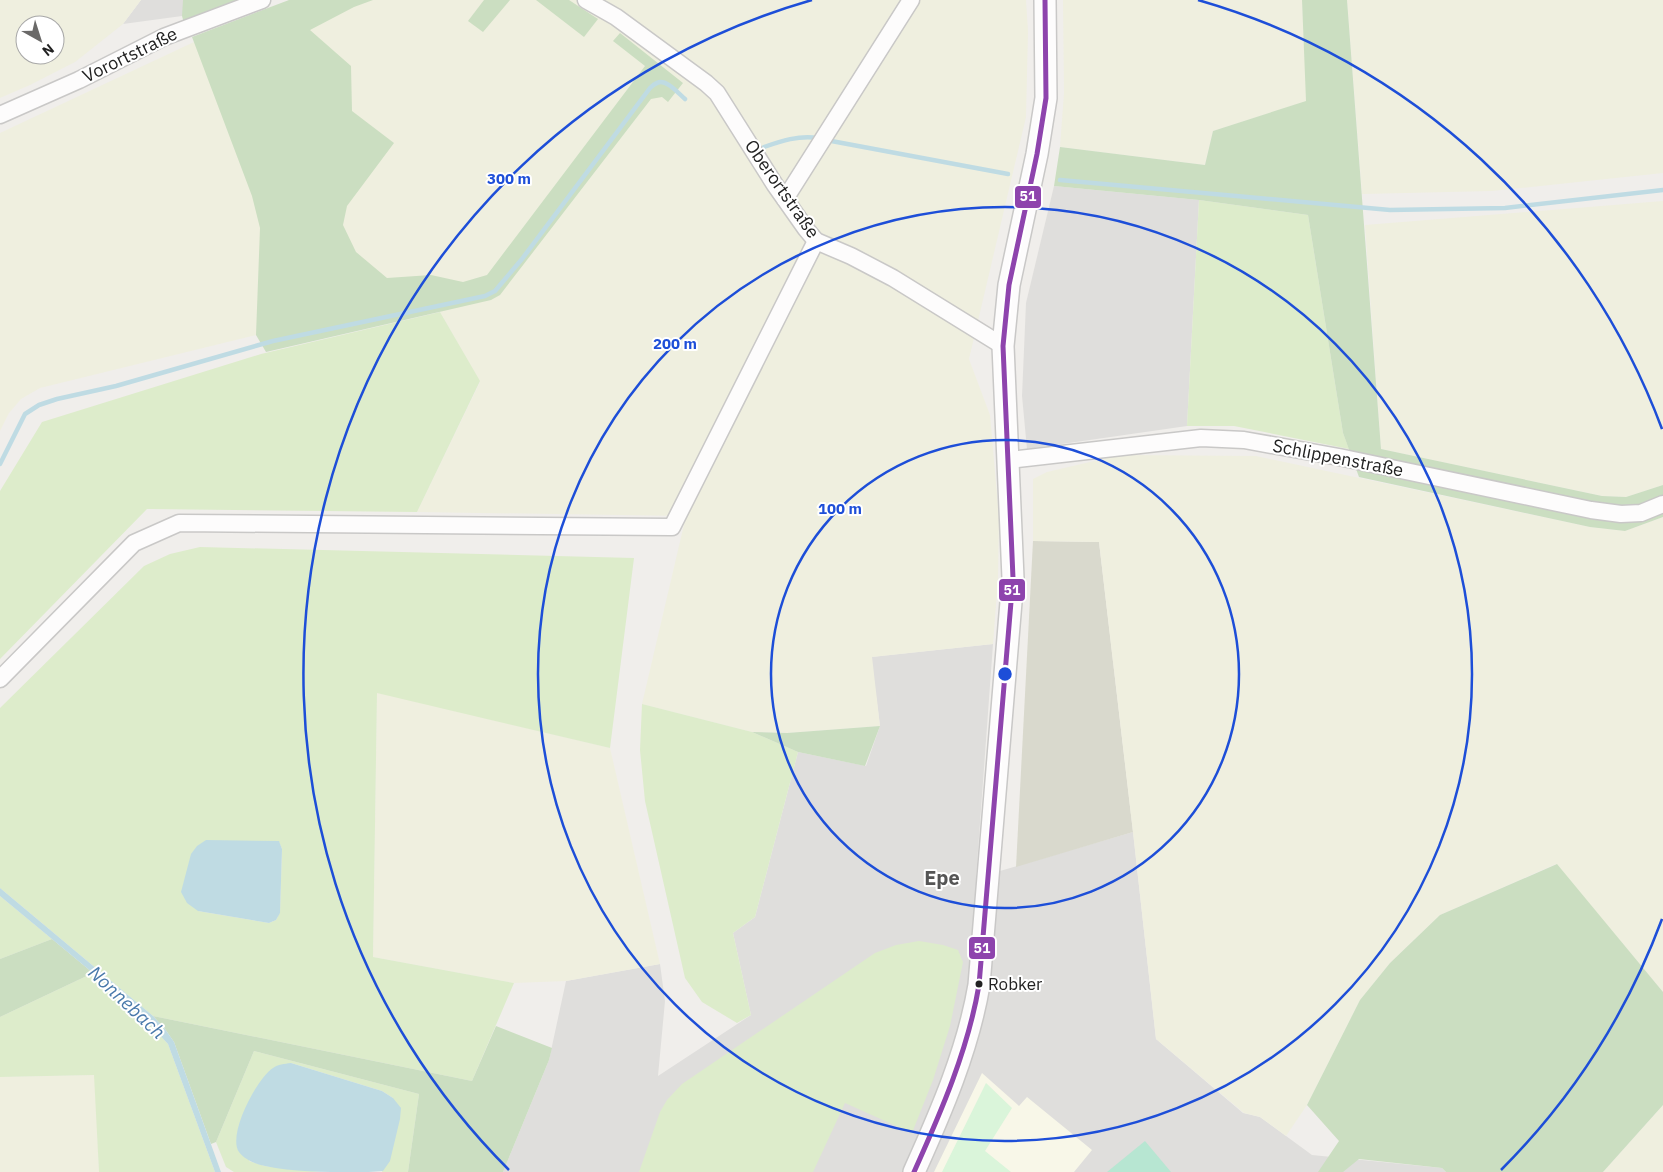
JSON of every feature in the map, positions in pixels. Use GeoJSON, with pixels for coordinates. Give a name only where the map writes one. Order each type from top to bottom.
{"type":"FeatureCollection","features":[{"type":"Feature","properties":{"kind":"street","name":"Vorortstraße"},"geometry":{"type":"LineString","coordinates":[[0,114],[79,80],[164,37],[262,0]]}},
{"type":"Feature","properties":{"kind":"street","name":"Oberortstraße"},"geometry":{"type":"LineString","coordinates":[[586,0],[616,17],[717,92],[785,199],[816,241],[894,278],[1002,346]]}},
{"type":"Feature","properties":{"kind":"street"},"geometry":{"type":"LineString","coordinates":[[785,199],[911,0]]}},
{"type":"Feature","properties":{"kind":"street"},"geometry":{"type":"LineString","coordinates":[[914,1172],[962,1054],[974,1015],[978,985],[1013,578],[1009,460],[1002,346],[1009,285],[1037,154],[1046,98],[1045,0]]}},
{"type":"Feature","properties":{"kind":"street"},"geometry":{"type":"LineString","coordinates":[[0,679],[134,543],[179,523],[672,527],[816,241]]}},
{"type":"Feature","properties":{"kind":"street","name":"Schlippenstraße"},"geometry":{"type":"LineString","coordinates":[[1009,460],[1201,438],[1244,440],[1339,457],[1591,510],[1621,514],[1641,512],[1663,504]]}},
{"type":"Feature","properties":{"kind":"shaded area"},"geometry":{"type":"Polygon","coordinates":[[[141,0],[224,0],[182,16],[123,24],[141,0]]]}},
{"type":"Feature","properties":{"kind":"shaded area"},"geometry":{"type":"Polygon","coordinates":[[[1054,186],[1199,200],[1187,426],[1027,449],[1022,396],[1026,303],[1054,186]]]}},
{"type":"Feature","properties":{"kind":"shaded area"},"geometry":{"type":"Polygon","coordinates":[[[1033,541],[1099,542],[1133,832],[1016,867],[1033,541]]]}},
{"type":"Feature","properties":{"kind":"shaded area"},"geometry":{"type":"Polygon","coordinates":[[[993,644],[976,878],[1133,832],[1156,1039],[1243,1113],[1260,1117],[1312,1155],[1442,1168],[1446,1172],[503,1172],[549,1060],[566,981],[660,964],[665,1001],[658,1076],[751,1015],[733,933],[755,917],[798,752],[866,766],[880,726],[871,657],[993,644]]]}},
{"type":"Feature","properties":{"kind":"shaded area"},"geometry":{"type":"Polygon","coordinates":[[[982,1073],[1019,1106],[1027,1097],[1092,1150],[1074,1172],[934,1172],[982,1073]]]}},
{"type":"Feature","properties":{"kind":"green space"},"geometry":{"type":"Polygon","coordinates":[[[0,0],[141,0],[123,24],[75,62],[0,98],[0,0]]]}},
{"type":"Feature","properties":{"kind":"green space"},"geometry":{"type":"Polygon","coordinates":[[[183,0],[242,0],[184,23],[182,16],[183,0]]]}},
{"type":"Feature","properties":{"kind":"green space"},"geometry":{"type":"Polygon","coordinates":[[[289,0],[373,0],[354,7],[310,30],[351,66],[352,111],[394,143],[347,206],[343,225],[356,252],[387,278],[431,275],[463,282],[487,275],[645,66],[613,41],[620,33],[683,83],[668,102],[662,97],[651,99],[500,295],[491,300],[266,352],[256,335],[260,228],[252,196],[192,37],[289,0]]]}},
{"type":"Feature","properties":{"kind":"green space"},"geometry":{"type":"Polygon","coordinates":[[[310,0],[1026,0],[1028,31],[1026,117],[969,359],[990,415],[999,517],[998,578],[993,644],[872,657],[880,726],[787,733],[752,732],[642,704],[686,516],[417,512],[480,382],[431,296],[256,335],[40,388],[21,399],[9,413],[0,431],[0,133],[194,42],[310,0]]]}},
{"type":"Feature","properties":{"kind":"green space"},"geometry":{"type":"Polygon","coordinates":[[[484,0],[510,0],[483,32],[468,21],[484,0]]]}},
{"type":"Feature","properties":{"kind":"green space"},"geometry":{"type":"Polygon","coordinates":[[[536,0],[569,0],[598,19],[584,37],[536,0]]]}},
{"type":"Feature","properties":{"kind":"green space"},"geometry":{"type":"Polygon","coordinates":[[[1063,0],[1302,0],[1307,101],[1213,131],[1205,165],[1060,147],[1064,93],[1063,0]]]}},
{"type":"Feature","properties":{"kind":"green space"},"geometry":{"type":"Polygon","coordinates":[[[1302,0],[1347,0],[1381,449],[1602,496],[1626,497],[1663,485],[1663,517],[1625,531],[1590,527],[1359,477],[1343,433],[1308,215],[1199,200],[1054,186],[1060,147],[1205,165],[1213,131],[1306,101],[1302,0]]]}},
{"type":"Feature","properties":{"kind":"green space"},"geometry":{"type":"Polygon","coordinates":[[[1347,0],[1663,0],[1663,173],[1492,191],[1362,194],[1347,0]]]}},
{"type":"Feature","properties":{"kind":"green space"},"geometry":{"type":"Polygon","coordinates":[[[1199,200],[1308,215],[1343,433],[1349,449],[1234,426],[1187,426],[1199,200]]]}},
{"type":"Feature","properties":{"kind":"green space"},"geometry":{"type":"Polygon","coordinates":[[[1663,201],[1663,485],[1626,497],[1602,496],[1381,449],[1365,225],[1663,201]]]}},
{"type":"Feature","properties":{"kind":"green space"},"geometry":{"type":"Polygon","coordinates":[[[440,312],[480,381],[417,512],[147,509],[0,659],[0,491],[42,422],[261,354],[440,312]]]}},
{"type":"Feature","properties":{"kind":"green space"},"geometry":{"type":"Polygon","coordinates":[[[1120,455],[1256,456],[1590,527],[1625,531],[1663,517],[1663,992],[1556,864],[1440,915],[1390,963],[1360,1000],[1307,1105],[1286,1136],[1260,1117],[1244,1113],[1156,1039],[1099,542],[1033,541],[1033,479],[1047,472],[1120,455]]]}},
{"type":"Feature","properties":{"kind":"green space"},"geometry":{"type":"Polygon","coordinates":[[[200,547],[634,558],[610,748],[377,693],[373,957],[514,983],[472,1081],[153,1016],[0,888],[0,708],[144,566],[170,554],[200,547]],[[279,842],[198,911],[269,923],[276,920],[280,912],[282,849],[279,842]]]}},
{"type":"Feature","properties":{"kind":"green space"},"geometry":{"type":"Polygon","coordinates":[[[377,692],[610,748],[660,964],[566,981],[514,983],[373,957],[377,692]]]}},
{"type":"Feature","properties":{"kind":"green space"},"geometry":{"type":"Polygon","coordinates":[[[642,704],[752,732],[798,752],[755,917],[733,933],[751,1015],[737,1023],[702,1002],[685,978],[645,801],[640,750],[642,704]]]}},
{"type":"Feature","properties":{"kind":"green space"},"geometry":{"type":"Polygon","coordinates":[[[880,726],[865,766],[798,752],[752,732],[787,733],[880,726]]]}},
{"type":"Feature","properties":{"kind":"green space"},"geometry":{"type":"Polygon","coordinates":[[[1557,864],[1663,992],[1663,1105],[1603,1172],[1446,1172],[1442,1168],[1359,1159],[1343,1172],[1318,1172],[1339,1141],[1307,1105],[1360,1000],[1390,963],[1440,915],[1557,864]]]}},
{"type":"Feature","properties":{"kind":"green space"},"geometry":{"type":"Polygon","coordinates":[[[0,896],[52,939],[0,959],[0,896]]]}},
{"type":"Feature","properties":{"kind":"green space"},"geometry":{"type":"Polygon","coordinates":[[[52,939],[93,973],[0,1017],[0,959],[52,939]]]}},
{"type":"Feature","properties":{"kind":"green space"},"geometry":{"type":"Polygon","coordinates":[[[919,941],[958,950],[963,962],[950,1026],[933,1080],[912,1133],[845,1103],[813,1172],[639,1172],[660,1112],[667,1100],[682,1084],[875,953],[896,945],[919,941]]]}},
{"type":"Feature","properties":{"kind":"green space"},"geometry":{"type":"Polygon","coordinates":[[[93,973],[144,1018],[168,1044],[215,1172],[99,1172],[94,1075],[0,1077],[0,1017],[93,973]]]}},
{"type":"Feature","properties":{"kind":"green space"},"geometry":{"type":"Polygon","coordinates":[[[153,1016],[472,1081],[496,1026],[552,1048],[549,1060],[503,1172],[408,1172],[419,1094],[254,1051],[216,1142],[211,1144],[174,1042],[153,1016]]]}},
{"type":"Feature","properties":{"kind":"green space"},"geometry":{"type":"Polygon","coordinates":[[[254,1051],[419,1094],[408,1172],[382,1172],[393,1098],[382,1091],[291,1063],[249,1161],[265,1166],[322,1172],[234,1172],[226,1167],[216,1142],[254,1051]]]}},
{"type":"Feature","properties":{"kind":"green space"},"geometry":{"type":"Polygon","coordinates":[[[95,1075],[99,1172],[0,1172],[0,1077],[95,1075]]]}},
{"type":"Feature","properties":{"kind":"green space"},"geometry":{"type":"Polygon","coordinates":[[[986,1083],[1012,1108],[985,1151],[1011,1172],[942,1172],[986,1083]]]}},
{"type":"Feature","properties":{"kind":"green space"},"geometry":{"type":"Polygon","coordinates":[[[1663,1105],[1663,1172],[1603,1172],[1663,1105]]]}},
{"type":"Feature","properties":{"kind":"green space"},"geometry":{"type":"Polygon","coordinates":[[[1145,1141],[1171,1172],[1107,1172],[1145,1141]]]}},
{"type":"Feature","properties":{"kind":"water"},"geometry":{"type":"Polygon","coordinates":[[[206,840],[279,841],[282,849],[280,913],[276,920],[269,923],[198,911],[187,903],[181,892],[191,854],[197,846],[206,840]]]}},
{"type":"Feature","properties":{"kind":"water","name":"Nonnebach"},"geometry":{"type":"Polygon","coordinates":[[[0,888],[153,1016],[165,1029],[174,1042],[221,1172],[215,1172],[168,1044],[144,1018],[93,973],[0,896],[0,888]]]}},
{"type":"Feature","properties":{"kind":"water"},"geometry":{"type":"Polygon","coordinates":[[[291,1063],[382,1091],[393,1098],[401,1108],[400,1119],[390,1161],[383,1171],[331,1172],[286,1169],[254,1163],[239,1152],[236,1144],[237,1133],[240,1121],[252,1094],[266,1074],[273,1068],[291,1063]]]}},
{"type":"Feature","properties":{"kind":"waterway"},"geometry":{"type":"LineString","coordinates":[[0,464],[25,414],[39,405],[57,399],[116,386],[273,341],[485,296],[495,291],[522,259],[650,88],[654,84],[661,82],[672,87],[685,99]]}},
{"type":"Feature","properties":{"kind":"waterway"},"geometry":{"type":"LineString","coordinates":[[764,147],[797,138],[818,138]]}},
{"type":"Feature","properties":{"kind":"waterway"},"geometry":{"type":"LineString","coordinates":[[826,140],[1008,174]]}},
{"type":"Feature","properties":{"kind":"waterway"},"geometry":{"type":"LineString","coordinates":[[1060,180],[1390,210],[1505,208],[1663,190]]}},
{"type":"Feature","properties":{"kind":"transit line","name":"51"},"geometry":{"type":"LineString","coordinates":[[914,1172],[944,1104],[961,1057],[979,985],[1013,578],[1003,346],[1009,285],[1037,154],[1046,98],[1045,0]]}},
{"type":"Feature","properties":{"kind":"place","name":"Robker"},"geometry":{"type":"Point","coordinates":[979,984]}},
{"type":"Feature","properties":{"kind":"district","name":"Epe"},"geometry":{"type":"Point","coordinates":[942,878]}}]}
